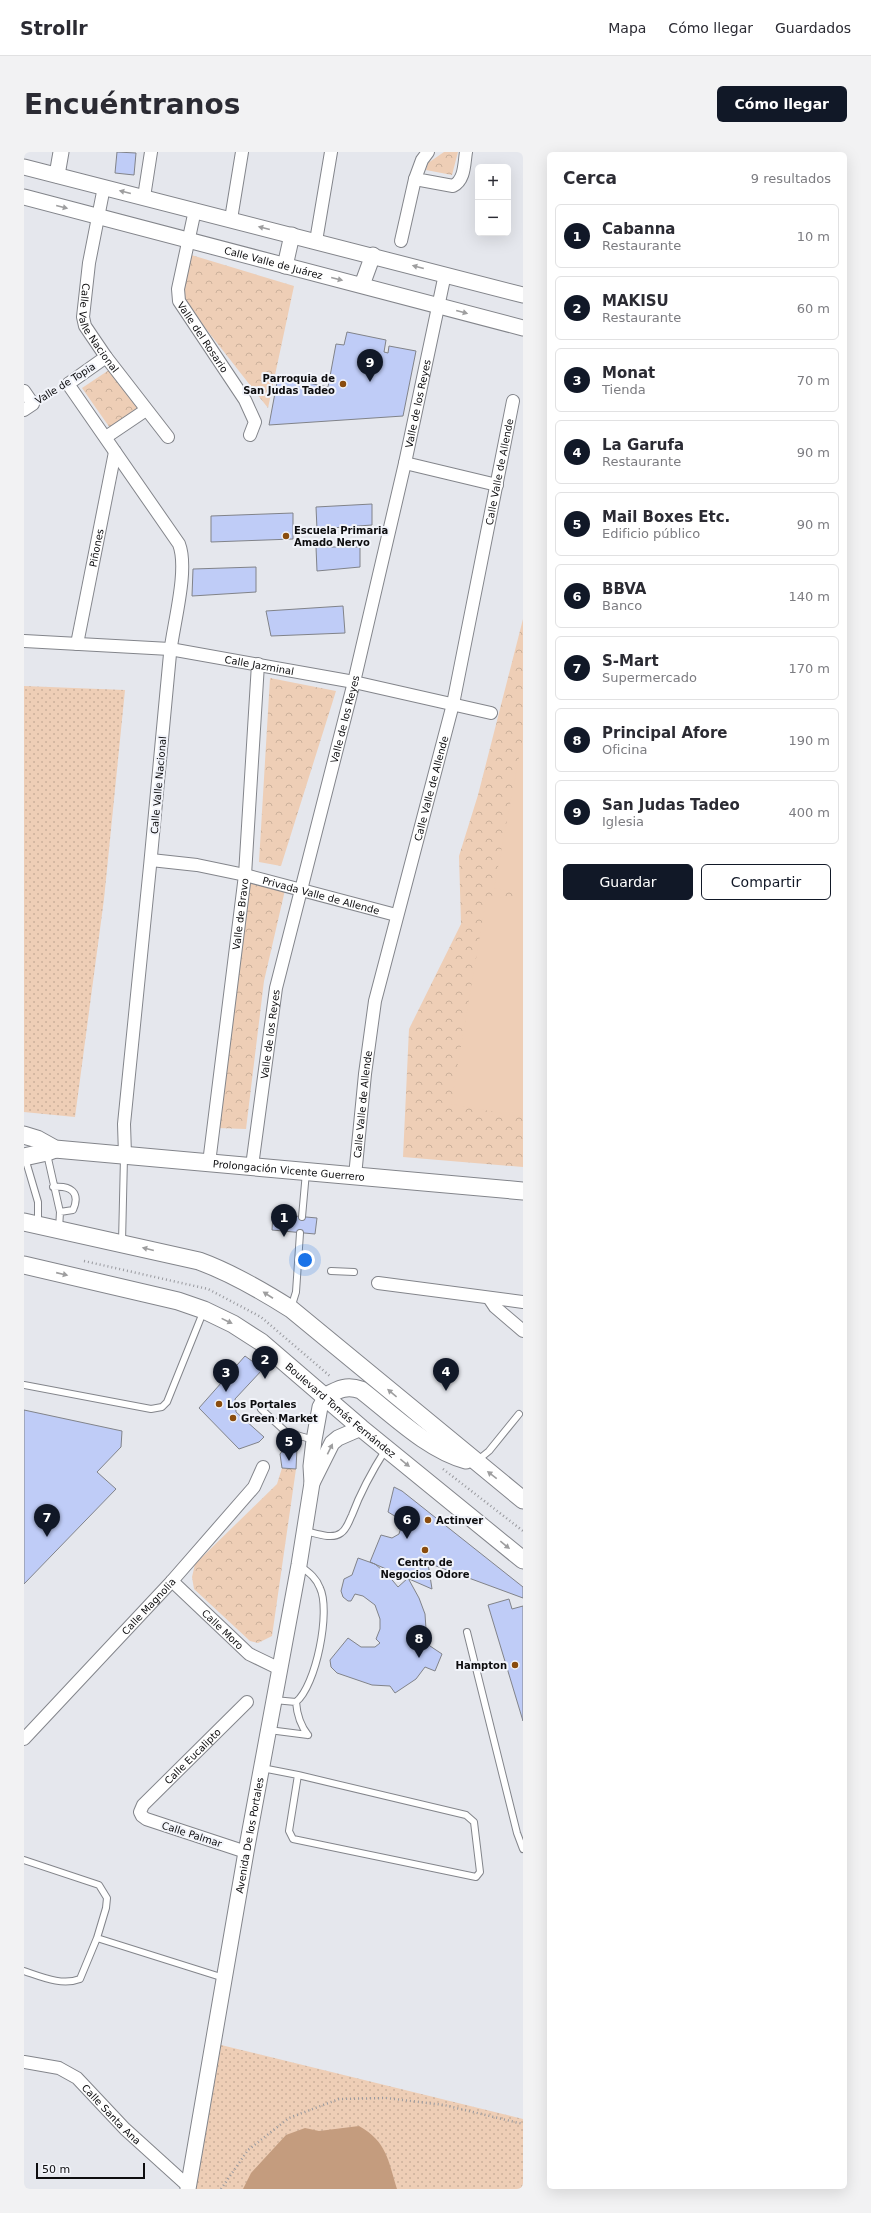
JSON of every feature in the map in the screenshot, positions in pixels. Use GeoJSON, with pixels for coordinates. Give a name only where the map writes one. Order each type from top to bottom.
{"type":"FeatureCollection","features":[{"type":"Feature","properties":{"kind":"main road"},"geometry":{"type":"LineString","coordinates":[[24,1135],[37,1139],[51,1151]]}},
{"type":"Feature","properties":{"kind":"main road","name":"Prolongación Vicente Guerrero"},"geometry":{"type":"LineString","coordinates":[[51,1151],[124,1155],[523,1191]]}},
{"type":"Feature","properties":{"kind":"main road"},"geometry":{"type":"LineString","coordinates":[[24,1157],[51,1151]]}},
{"type":"Feature","properties":{"kind":"main road"},"geometry":{"type":"LineString","coordinates":[[31,1224],[199,1261],[225,1271],[256,1287],[291,1309],[523,1500]]}},
{"type":"Feature","properties":{"kind":"main road","name":"Boulevard Tomás Fernández"},"geometry":{"type":"LineString","coordinates":[[24,1265],[178,1301],[204,1310],[233,1324],[261,1342],[326,1396],[361,1428],[523,1560]]}},
{"type":"Feature","properties":{"kind":"main road"},"geometry":{"type":"LineString","coordinates":[[326,1396],[346,1387],[361,1390],[434,1447],[455,1457],[476,1462]]}},
{"type":"Feature","properties":{"kind":"street"},"geometry":{"type":"LineString","coordinates":[[57,175],[61,152]]}},
{"type":"Feature","properties":{"kind":"street"},"geometry":{"type":"LineString","coordinates":[[144,197],[152,152]]}},
{"type":"Feature","properties":{"kind":"street"},"geometry":{"type":"LineString","coordinates":[[231,219],[242,152]]}},
{"type":"Feature","properties":{"kind":"street"},"geometry":{"type":"LineString","coordinates":[[316,241],[331,152]]}},
{"type":"Feature","properties":{"kind":"street"},"geometry":{"type":"LineString","coordinates":[[401,241],[415,179],[422,160],[428,152]]}},
{"type":"Feature","properties":{"kind":"street"},"geometry":{"type":"LineString","coordinates":[[415,179],[454,186],[463,176],[466,152]]}},
{"type":"Feature","properties":{"kind":"street"},"geometry":{"type":"LineString","coordinates":[[24,167],[523,294]]}},
{"type":"Feature","properties":{"kind":"street","name":"Calle Valle Nacional"},"geometry":{"type":"LineString","coordinates":[[104,187],[84,292],[83,317],[85,326],[146,410],[168,437]]}},
{"type":"Feature","properties":{"kind":"street","name":"Calle Valle de Juárez"},"geometry":{"type":"LineString","coordinates":[[24,197],[98,215],[285,266],[523,328]]}},
{"type":"Feature","properties":{"kind":"street","name":"Valle del Rosario"},"geometry":{"type":"LineString","coordinates":[[195,210],[178,288],[179,301],[251,410],[255,422],[250,435]]}},
{"type":"Feature","properties":{"kind":"street"},"geometry":{"type":"LineString","coordinates":[[285,266],[292,235]]}},
{"type":"Feature","properties":{"kind":"street"},"geometry":{"type":"LineString","coordinates":[[362,285],[373,255]]}},
{"type":"Feature","properties":{"kind":"street","name":"Valle de los Reyes"},"geometry":{"type":"LineString","coordinates":[[252,1166],[274,994],[354,682],[405,463],[445,274]]}},
{"type":"Feature","properties":{"kind":"street","name":"Valle de Topia"},"geometry":{"type":"LineString","coordinates":[[68,384],[106,356]]}},
{"type":"Feature","properties":{"kind":"street","name":"Calle Valle Nacional"},"geometry":{"type":"LineString","coordinates":[[68,384],[106,437],[178,544],[182,552],[183,562],[170,649],[151,860],[124,1124],[124,1155]]}},
{"type":"Feature","properties":{"kind":"street"},"geometry":{"type":"LineString","coordinates":[[24,391],[28,407]]}},
{"type":"Feature","properties":{"kind":"street","name":"Calle Valle de Allende"},"geometry":{"type":"LineString","coordinates":[[355,1176],[369,1035],[381,973],[453,704],[513,401]]}},
{"type":"Feature","properties":{"kind":"street"},"geometry":{"type":"LineString","coordinates":[[106,437],[146,410]]}},
{"type":"Feature","properties":{"kind":"street","name":"Piñones"},"geometry":{"type":"LineString","coordinates":[[77,644],[115,452]]}},
{"type":"Feature","properties":{"kind":"street"},"geometry":{"type":"LineString","coordinates":[[405,463],[496,485]]}},
{"type":"Feature","properties":{"kind":"street","name":"Calle Jazminal"},"geometry":{"type":"LineString","coordinates":[[24,641],[170,649],[354,682],[491,713]]}},
{"type":"Feature","properties":{"kind":"street","name":"Valle de Bravo"},"geometry":{"type":"LineString","coordinates":[[209,1163],[245,875],[258,664]]}},
{"type":"Feature","properties":{"kind":"street","name":"Privada Valle de Allende"},"geometry":{"type":"LineString","coordinates":[[151,860],[204,866],[245,875],[300,888],[396,915]]}},
{"type":"Feature","properties":{"kind":"street"},"geometry":{"type":"LineString","coordinates":[[378,1283],[523,1302]]}},
{"type":"Feature","properties":{"kind":"street"},"geometry":{"type":"LineString","coordinates":[[489,1298],[495,1307],[523,1331]]}},
{"type":"Feature","properties":{"kind":"street","name":"Avenida De los Portales"},"geometry":{"type":"LineString","coordinates":[[188,2188],[246,1852],[299,1565],[312,1483],[311,1466],[314,1440],[320,1407],[326,1396]]}},
{"type":"Feature","properties":{"kind":"street","name":"Avenida De los Portales"},"geometry":{"type":"LineString","coordinates":[[312,1483],[332,1443],[338,1438],[361,1428]]}},
{"type":"Feature","properties":{"kind":"street","name":"Calle Magnolia"},"geometry":{"type":"LineString","coordinates":[[24,1739],[172,1581],[254,1486],[263,1467]]}},
{"type":"Feature","properties":{"kind":"street","name":"Calle Moro"},"geometry":{"type":"LineString","coordinates":[[172,1581],[249,1654],[280,1668]]}},
{"type":"Feature","properties":{"kind":"street","name":"Calle Eucalipto"},"geometry":{"type":"LineString","coordinates":[[140,1812],[143,1805],[247,1702]]}},
{"type":"Feature","properties":{"kind":"street","name":"Calle Palmar"},"geometry":{"type":"LineString","coordinates":[[140,1812],[146,1819],[246,1852]]}},
{"type":"Feature","properties":{"kind":"street","name":"Calle Santa Ana"},"geometry":{"type":"LineString","coordinates":[[24,2062],[59,2068],[77,2078],[125,2129],[188,2188]]}},
{"type":"Feature","properties":{"kind":"lane"},"geometry":{"type":"LineString","coordinates":[[51,1151],[53,1187],[60,1212],[59,1230]]}},
{"type":"Feature","properties":{"kind":"lane"},"geometry":{"type":"LineString","coordinates":[[122,1243],[124,1155]]}},
{"type":"Feature","properties":{"kind":"lane"},"geometry":{"type":"LineString","coordinates":[[24,1157],[38,1202],[31,1224]]}},
{"type":"Feature","properties":{"kind":"lane"},"geometry":{"type":"LineString","coordinates":[[302,1217],[306,1171]]}},
{"type":"Feature","properties":{"kind":"lane"},"geometry":{"type":"LineString","coordinates":[[53,1187],[65,1186],[71,1189],[75,1195],[76,1203],[73,1210],[60,1212]]}},
{"type":"Feature","properties":{"kind":"lane"},"geometry":{"type":"LineString","coordinates":[[291,1309],[296,1292],[300,1233]]}},
{"type":"Feature","properties":{"kind":"lane"},"geometry":{"type":"LineString","coordinates":[[331,1271],[354,1272]]}},
{"type":"Feature","properties":{"kind":"lane"},"geometry":{"type":"LineString","coordinates":[[24,1385],[151,1409],[162,1407],[167,1402],[175,1385],[204,1310]]}},
{"type":"Feature","properties":{"kind":"lane"},"geometry":{"type":"LineString","coordinates":[[261,1409],[286,1432],[314,1440]]}},
{"type":"Feature","properties":{"kind":"lane"},"geometry":{"type":"LineString","coordinates":[[476,1462],[489,1451],[519,1414]]}},
{"type":"Feature","properties":{"kind":"lane"},"geometry":{"type":"LineString","coordinates":[[304,1531],[335,1536],[341,1533],[347,1527],[362,1488],[387,1448]]}},
{"type":"Feature","properties":{"kind":"lane"},"geometry":{"type":"LineString","coordinates":[[274,1700],[296,1702],[303,1697],[308,1687],[322,1638],[325,1606],[321,1589],[314,1577],[299,1565]]}},
{"type":"Feature","properties":{"kind":"lane"},"geometry":{"type":"LineString","coordinates":[[467,1632],[520,1832],[523,1849]]}},
{"type":"Feature","properties":{"kind":"lane"},"geometry":{"type":"LineString","coordinates":[[269,1730],[308,1735],[301,1726],[297,1713],[296,1702]]}},
{"type":"Feature","properties":{"kind":"lane"},"geometry":{"type":"LineString","coordinates":[[262,1768],[298,1775],[466,1815],[474,1822],[480,1872],[476,1878],[293,1839],[289,1831],[298,1775]]}},
{"type":"Feature","properties":{"kind":"lane"},"geometry":{"type":"LineString","coordinates":[[24,1860],[99,1885],[107,1898],[106,1908],[97,1938],[80,1979],[71,1983],[59,1982],[24,1971]]}},
{"type":"Feature","properties":{"kind":"lane"},"geometry":{"type":"LineString","coordinates":[[97,1938],[224,1978]]}},
{"type":"Feature","properties":{"kind":"path","name":"Valle de Topia"},"geometry":{"type":"LineString","coordinates":[[28,407],[68,384]]}},
{"type":"Feature","properties":{"kind":"path"},"geometry":{"type":"LineString","coordinates":[[221,2189],[222,2185],[248,2150],[289,2118],[339,2099],[386,2098],[444,2105],[523,2124]]}},
{"type":"Feature","properties":{"kind":"green space"},"geometry":{"type":"Polygon","coordinates":[[[444,152],[458,152],[452,175],[426,170],[428,163],[444,152]]]}},
{"type":"Feature","properties":{"kind":"green space"},"geometry":{"type":"Polygon","coordinates":[[[188,254],[294,286],[268,408],[181,297],[188,254]]]}},
{"type":"Feature","properties":{"kind":"green space"},"geometry":{"type":"Polygon","coordinates":[[[112,368],[139,408],[110,428],[82,388],[112,368]]]}},
{"type":"Feature","properties":{"kind":"green space"},"geometry":{"type":"Polygon","coordinates":[[[523,619],[523,1167],[403,1157],[409,1029],[461,924],[459,856],[478,795],[523,619]]]}},
{"type":"Feature","properties":{"kind":"green space"},"geometry":{"type":"Polygon","coordinates":[[[270,678],[336,691],[281,866],[259,862],[270,678]]]}},
{"type":"Feature","properties":{"kind":"green space"},"geometry":{"type":"Polygon","coordinates":[[[24,686],[125,690],[104,899],[75,1117],[24,1112],[24,686]]]}},
{"type":"Feature","properties":{"kind":"green space"},"geometry":{"type":"Polygon","coordinates":[[[523,737],[523,893],[494,888],[523,737]]]}},
{"type":"Feature","properties":{"kind":"green space"},"geometry":{"type":"Polygon","coordinates":[[[247,883],[285,890],[264,981],[246,1129],[217,1128],[247,883]]]}},
{"type":"Feature","properties":{"kind":"green space"},"geometry":{"type":"Polygon","coordinates":[[[487,895],[523,901],[523,1117],[451,1104],[487,895]]]}},
{"type":"Feature","properties":{"kind":"green space"},"geometry":{"type":"Polygon","coordinates":[[[282,1468],[296,1469],[272,1636],[258,1643],[250,1641],[194,1589],[192,1577],[195,1564],[277,1484],[282,1468]]]}},
{"type":"Feature","properties":{"kind":"green space"},"geometry":{"type":"Polygon","coordinates":[[[221,2045],[523,2119],[523,2189],[196,2189],[221,2045]]]}},
{"type":"Feature","properties":{"kind":"shaded area"},"geometry":{"type":"Polygon","coordinates":[[[359,2126],[368,2132],[381,2145],[397,2189],[243,2189],[251,2173],[286,2135],[305,2128],[319,2131],[359,2126]]]}},
{"type":"Feature","properties":{"kind":"building"},"geometry":{"type":"Polygon","coordinates":[[[117,152],[136,153],[134,175],[115,173],[117,152]]]}},
{"type":"Feature","properties":{"kind":"building","name":"Parroquia de San Judas Tadeo"},"geometry":{"type":"Polygon","coordinates":[[[347,332],[386,340],[384,352],[388,353],[389,346],[416,351],[403,416],[269,425],[278,377],[328,387],[336,344],[344,345],[347,332]]]}},
{"type":"Feature","properties":{"kind":"building"},"geometry":{"type":"Polygon","coordinates":[[[372,504],[372,525],[317,529],[316,507],[372,504]]]}},
{"type":"Feature","properties":{"kind":"building"},"geometry":{"type":"Polygon","coordinates":[[[293,513],[293,539],[211,542],[211,516],[293,513]]]}},
{"type":"Feature","properties":{"kind":"building"},"geometry":{"type":"Polygon","coordinates":[[[316,547],[360,547],[360,567],[317,571],[316,547]]]}},
{"type":"Feature","properties":{"kind":"building"},"geometry":{"type":"Polygon","coordinates":[[[256,567],[256,592],[192,596],[193,569],[256,567]]]}},
{"type":"Feature","properties":{"kind":"building"},"geometry":{"type":"Polygon","coordinates":[[[343,606],[345,633],[271,636],[266,611],[343,606]]]}},
{"type":"Feature","properties":{"kind":"building"},"geometry":{"type":"Polygon","coordinates":[[[273,1214],[317,1218],[315,1234],[272,1230],[273,1214]]]}},
{"type":"Feature","properties":{"kind":"building","name":"Los Portales"},"geometry":{"type":"Polygon","coordinates":[[[245,1356],[263,1369],[235,1399],[236,1412],[264,1437],[259,1442],[239,1449],[199,1408],[245,1356]]]}},
{"type":"Feature","properties":{"kind":"building"},"geometry":{"type":"Polygon","coordinates":[[[24,1410],[122,1431],[121,1447],[97,1472],[116,1489],[24,1584],[24,1410]]]}},
{"type":"Feature","properties":{"kind":"building"},"geometry":{"type":"Polygon","coordinates":[[[286,1446],[297,1448],[296,1469],[282,1468],[280,1454],[286,1446]]]}},
{"type":"Feature","properties":{"kind":"building","name":"Centro de Negocios Odore"},"geometry":{"type":"Polygon","coordinates":[[[394,1487],[402,1491],[523,1587],[523,1598],[428,1563],[432,1589],[370,1562],[381,1535],[392,1538],[399,1534],[401,1527],[398,1518],[388,1512],[394,1487]]]}},
{"type":"Feature","properties":{"kind":"building"},"geometry":{"type":"Polygon","coordinates":[[[358,1558],[375,1564],[388,1575],[398,1587],[408,1578],[419,1598],[425,1614],[427,1644],[442,1654],[435,1671],[425,1667],[416,1679],[395,1693],[390,1686],[372,1685],[337,1673],[331,1667],[330,1660],[348,1638],[361,1647],[375,1647],[380,1643],[376,1639],[380,1629],[380,1619],[375,1605],[363,1596],[355,1594],[351,1601],[348,1601],[343,1597],[341,1591],[344,1579],[352,1575],[358,1558]]]}},
{"type":"Feature","properties":{"kind":"building","name":"Hampton"},"geometry":{"type":"Polygon","coordinates":[[[509,1599],[512,1609],[523,1606],[523,1721],[488,1605],[509,1599]]]}},
{"type":"Feature","properties":{"kind":"place","name":"San Judas Tadeo"},"geometry":{"type":"Point","coordinates":[370,382]}},
{"type":"Feature","properties":{"kind":"place","name":"Parroquia de San Judas Tadeo"},"geometry":{"type":"Point","coordinates":[343,384]}},
{"type":"Feature","properties":{"kind":"place","name":"Escuela Primaria Amado Nervo"},"geometry":{"type":"Point","coordinates":[286,536]}},
{"type":"Feature","properties":{"kind":"place","name":"Cabanna"},"geometry":{"type":"Point","coordinates":[284,1237]}},
{"type":"Feature","properties":{"kind":"place","name":"MAKISU"},"geometry":{"type":"Point","coordinates":[265,1379]}},
{"type":"Feature","properties":{"kind":"place","name":"La Garufa"},"geometry":{"type":"Point","coordinates":[446,1391]}},
{"type":"Feature","properties":{"kind":"place","name":"Monat"},"geometry":{"type":"Point","coordinates":[226,1392]}},
{"type":"Feature","properties":{"kind":"place","name":"Los Portales"},"geometry":{"type":"Point","coordinates":[219,1404]}},
{"type":"Feature","properties":{"kind":"place","name":"Green Market"},"geometry":{"type":"Point","coordinates":[233,1418]}},
{"type":"Feature","properties":{"kind":"place","name":"Mail Boxes Etc."},"geometry":{"type":"Point","coordinates":[289,1461]}},
{"type":"Feature","properties":{"kind":"place","name":"Actinver"},"geometry":{"type":"Point","coordinates":[428,1520]}},
{"type":"Feature","properties":{"kind":"place","name":"S-Mart"},"geometry":{"type":"Point","coordinates":[47,1537]}},
{"type":"Feature","properties":{"kind":"place","name":"BBVA"},"geometry":{"type":"Point","coordinates":[407,1539]}},
{"type":"Feature","properties":{"kind":"place","name":"Centro de Negocios Odore"},"geometry":{"type":"Point","coordinates":[425,1550]}},
{"type":"Feature","properties":{"kind":"place","name":"Principal Afore"},"geometry":{"type":"Point","coordinates":[419,1658]}},
{"type":"Feature","properties":{"kind":"place","name":"Hampton"},"geometry":{"type":"Point","coordinates":[515,1665]}}]}
